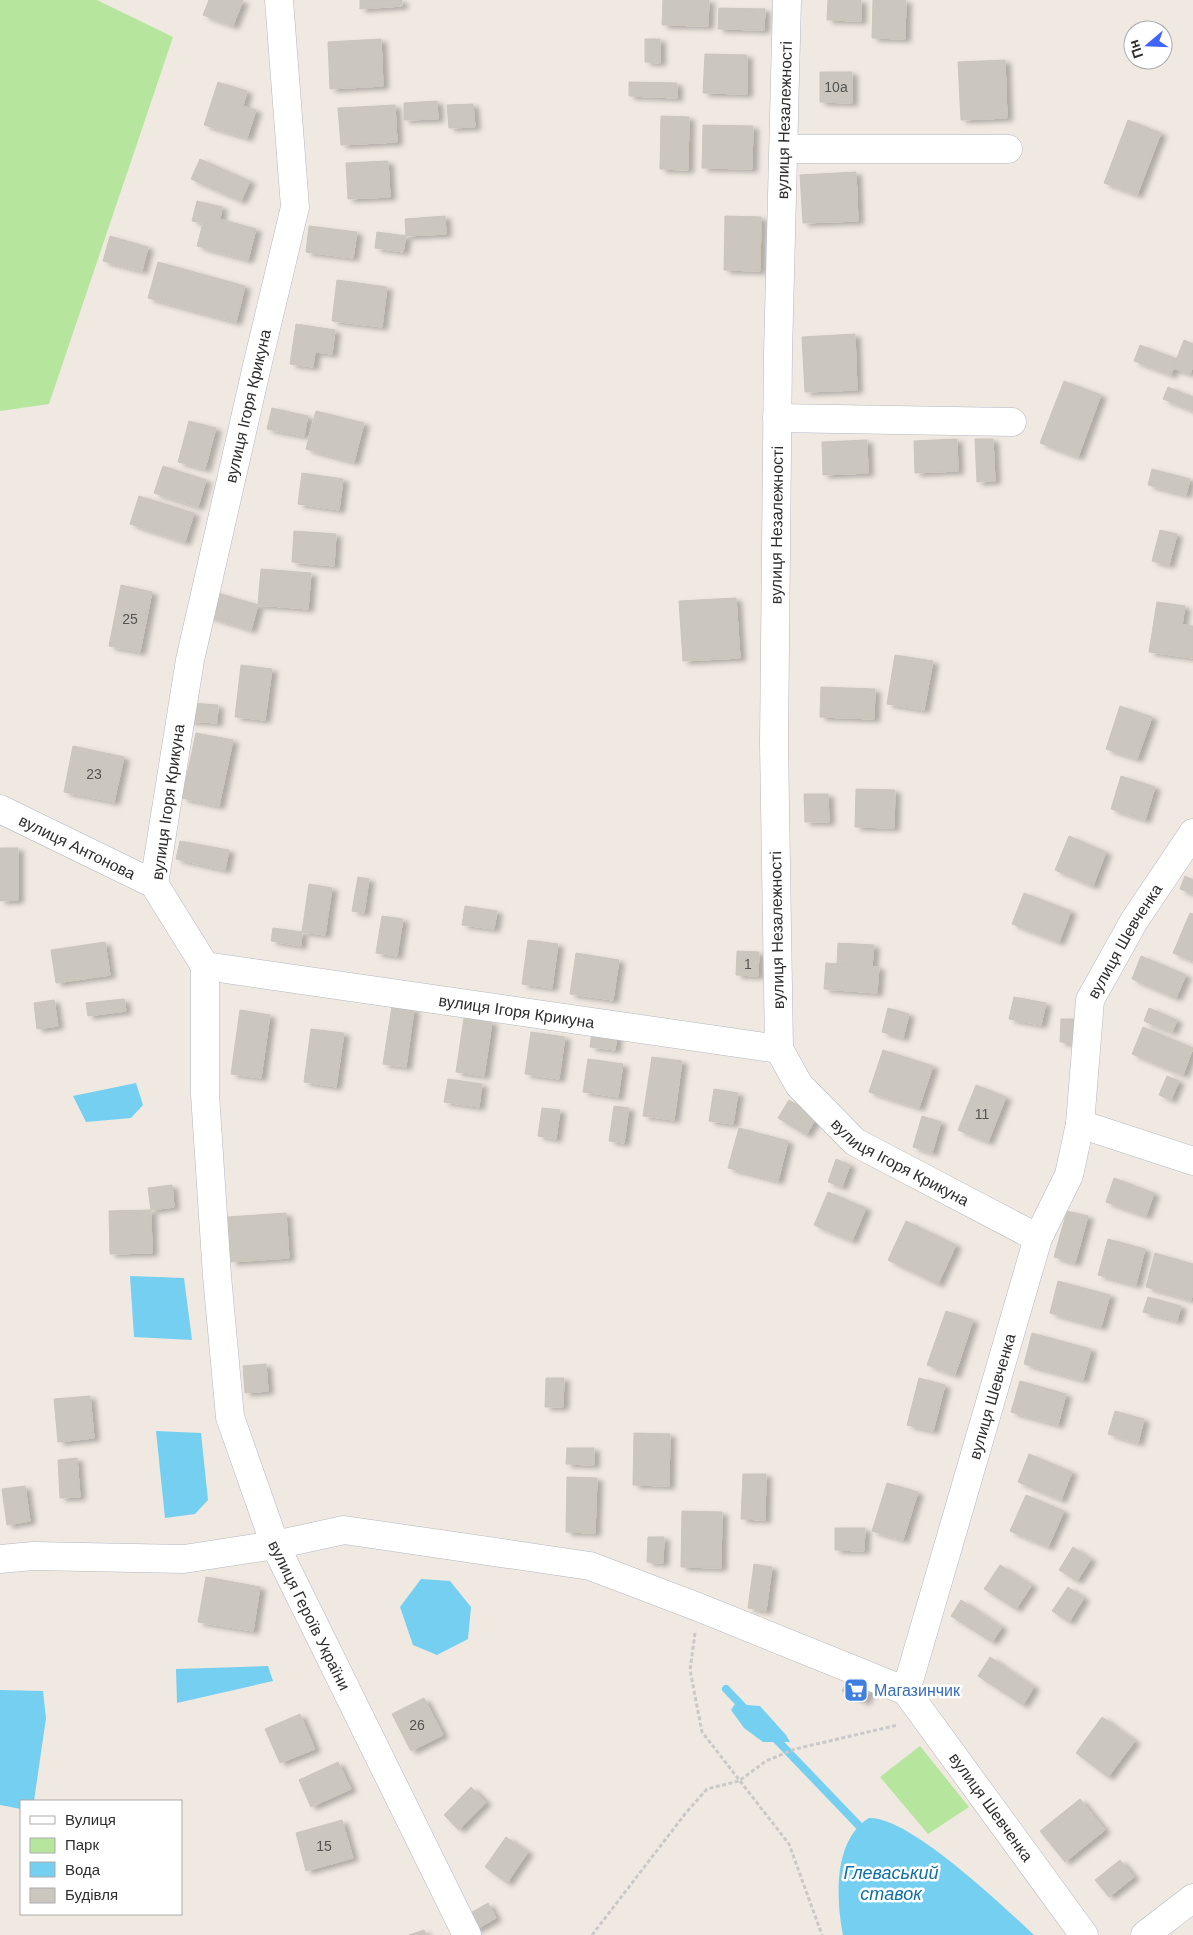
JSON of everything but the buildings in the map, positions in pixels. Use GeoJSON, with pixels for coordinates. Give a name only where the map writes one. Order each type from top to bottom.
{"type":"FeatureCollection","features":[{"type":"Feature","properties":{"kind":"street","name":"вулиця Ігоря Крикуна"},"geometry":{"type":"LineString","coordinates":[[279,0],[295,207],[190,660],[154,884],[204,966],[779,1050],[799,1085],[856,1142],[1038,1238]]}},
{"type":"Feature","properties":{"kind":"street","name":"вулиця Незалежності"},"geometry":{"type":"LineString","coordinates":[[779,1050],[774,744],[777,418],[787,0]]}},
{"type":"Feature","properties":{"kind":"street"},"geometry":{"type":"LineString","coordinates":[[784,149],[1008,149]]}},
{"type":"Feature","properties":{"kind":"street"},"geometry":{"type":"LineString","coordinates":[[777,418],[1012,422]]}},
{"type":"Feature","properties":{"kind":"street","name":"вулиця Антонова"},"geometry":{"type":"LineString","coordinates":[[0,809],[154,884]]}},
{"type":"Feature","properties":{"kind":"street","name":"вулиця Шевченка"},"geometry":{"type":"LineString","coordinates":[[1084,1935],[906,1691],[1038,1238],[1069,1175],[1080,1124],[1090,1000],[1134,921],[1193,833]]}},
{"type":"Feature","properties":{"kind":"street"},"geometry":{"type":"LineString","coordinates":[[204,966],[205,1094],[217,1276],[230,1417],[275,1545],[344,1530],[590,1566],[698,1607],[906,1691]]}},
{"type":"Feature","properties":{"kind":"street"},"geometry":{"type":"LineString","coordinates":[[1080,1124],[1193,1161]]}},
{"type":"Feature","properties":{"kind":"street","name":"вулиця Героїв України"},"geometry":{"type":"LineString","coordinates":[[0,1559],[33,1556],[184,1559],[275,1545],[467,1935]]}},
{"type":"Feature","properties":{"kind":"street"},"geometry":{"type":"LineString","coordinates":[[1145,1935],[1193,1898]]}},
{"type":"Feature","properties":{"kind":"path"},"geometry":{"type":"LineString","coordinates":[[698,1607],[690,1670],[702,1732],[789,1844],[822,1935]]}},
{"type":"Feature","properties":{"kind":"path"},"geometry":{"type":"LineString","coordinates":[[592,1935],[707,1789],[739,1781],[766,1761],[795,1749],[892,1726],[924,1716]]}},
{"type":"Feature","properties":{"kind":"green space"},"geometry":{"type":"Polygon","coordinates":[[[0,0],[97,0],[173,37],[49,404],[0,411],[0,0]]]}},
{"type":"Feature","properties":{"kind":"green space"},"geometry":{"type":"Polygon","coordinates":[[[920,1746],[969,1807],[928,1834],[880,1777],[920,1746]]]}},
{"type":"Feature","properties":{"kind":"water"},"geometry":{"type":"Polygon","coordinates":[[[136,1083],[143,1105],[131,1118],[86,1122],[73,1096],[136,1083]]]}},
{"type":"Feature","properties":{"kind":"water"},"geometry":{"type":"Polygon","coordinates":[[[130,1276],[184,1278],[192,1340],[134,1337],[130,1276]]]}},
{"type":"Feature","properties":{"kind":"water"},"geometry":{"type":"Polygon","coordinates":[[[156,1431],[201,1433],[208,1500],[195,1514],[165,1518],[156,1431]]]}},
{"type":"Feature","properties":{"kind":"water"},"geometry":{"type":"Polygon","coordinates":[[[421,1579],[450,1581],[471,1607],[468,1639],[437,1655],[413,1645],[400,1607],[421,1579]]]}},
{"type":"Feature","properties":{"kind":"water"},"geometry":{"type":"Polygon","coordinates":[[[268,1666],[273,1681],[177,1703],[176,1669],[268,1666]]]}},
{"type":"Feature","properties":{"kind":"water"},"geometry":{"type":"Polygon","coordinates":[[[0,1690],[43,1691],[46,1718],[34,1800],[20,1800],[20,1809],[0,1805],[0,1690]]]}},
{"type":"Feature","properties":{"kind":"water"},"geometry":{"type":"Polygon","coordinates":[[[735,1704],[760,1706],[790,1742],[763,1742],[744,1728],[731,1710],[735,1704]]]}},
{"type":"Feature","properties":{"kind":"water","name":"Глеваський ставок"},"geometry":{"type":"Polygon","coordinates":[[[869,1818],[886,1821],[907,1831],[931,1847],[979,1885],[1034,1935],[843,1935],[839,1888],[843,1855],[849,1840],[857,1828],[869,1818]]]}},
{"type":"Feature","properties":{"kind":"waterway"},"geometry":{"type":"LineString","coordinates":[[726,1689],[747,1711]]}},
{"type":"Feature","properties":{"kind":"waterway"},"geometry":{"type":"LineString","coordinates":[[772,1735],[866,1833]]}},
{"type":"Feature","properties":{"kind":"place","name":"Магазинчик"},"geometry":{"type":"Point","coordinates":[856,1690]}}]}
